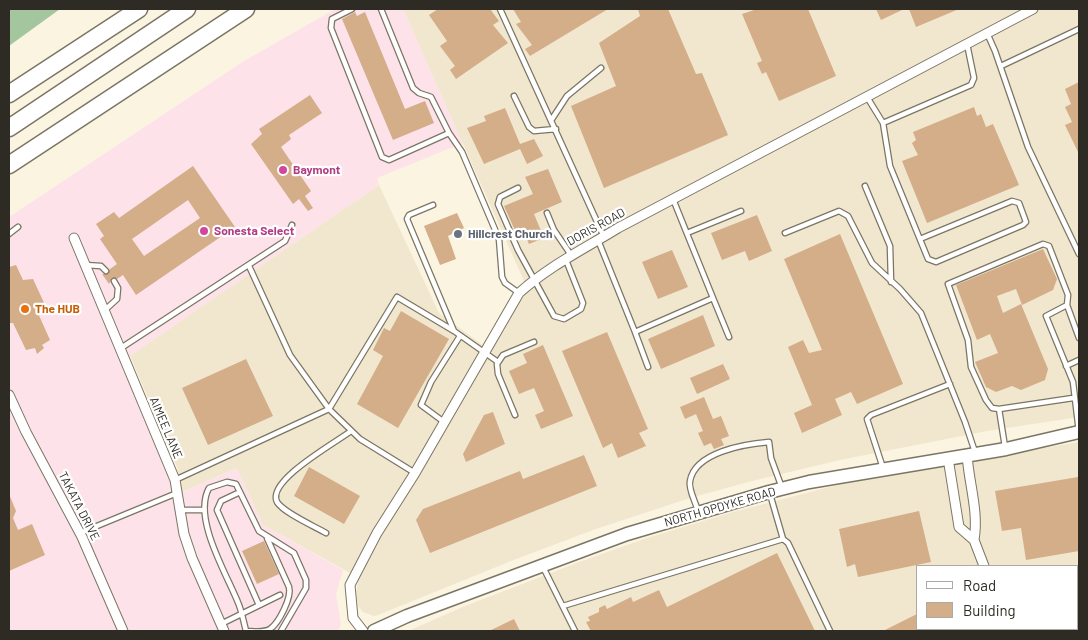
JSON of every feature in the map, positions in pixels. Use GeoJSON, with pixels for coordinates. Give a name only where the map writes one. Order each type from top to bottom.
{"type":"FeatureCollection","features":[{"type":"Feature","properties":{"kind":"highway"},"geometry":{"type":"LineString","coordinates":[[82,44],[125,9]]}},
{"type":"Feature","properties":{"kind":"highway"},"geometry":{"type":"LineString","coordinates":[[9,94],[82,44],[139,9]]}},
{"type":"Feature","properties":{"kind":"highway"},"geometry":{"type":"LineString","coordinates":[[9,128],[187,9]]}},
{"type":"Feature","properties":{"kind":"highway"},"geometry":{"type":"LineString","coordinates":[[9,165],[246,9]]}},
{"type":"Feature","properties":{"kind":"highway"},"geometry":{"type":"LineString","coordinates":[[229,21],[257,9]]}},
{"type":"Feature","properties":{"kind":"main road","name":"NORTH OPDYKE ROAD"},"geometry":{"type":"LineString","coordinates":[[374,631],[407,616],[627,534],[769,492],[884,469],[1006,449],[1079,432]]}},
{"type":"Feature","properties":{"kind":"street","name":"DORIS ROAD"},"geometry":{"type":"LineString","coordinates":[[363,631],[353,618],[350,585],[377,533],[415,473],[519,293],[534,280],[568,257],[601,238],[1033,9]]}},
{"type":"Feature","properties":{"kind":"street","name":"AIMEE LANE"},"geometry":{"type":"LineString","coordinates":[[74,238],[175,480],[184,534],[192,558],[223,628]]}},
{"type":"Feature","properties":{"kind":"street","name":"TAKATA DRIVE"},"geometry":{"type":"LineString","coordinates":[[9,395],[26,432],[80,533],[123,631]]}},
{"type":"Feature","properties":{"kind":"street"},"geometry":{"type":"LineString","coordinates":[[971,454],[968,476],[977,523],[974,540]]}},
{"type":"Feature","properties":{"kind":"street"},"geometry":{"type":"LineString","coordinates":[[948,458],[959,527],[974,540],[984,565]]}},
{"type":"Feature","properties":{"kind":"lane"},"geometry":{"type":"LineString","coordinates":[[352,9],[332,19],[331,28],[382,157],[389,160],[449,133]]}},
{"type":"Feature","properties":{"kind":"lane"},"geometry":{"type":"LineString","coordinates":[[381,9],[413,88],[419,94],[432,97],[449,133],[462,152],[499,239],[505,283],[519,293]]}},
{"type":"Feature","properties":{"kind":"lane"},"geometry":{"type":"LineString","coordinates":[[500,9],[552,119],[601,238],[648,367]]}},
{"type":"Feature","properties":{"kind":"lane"},"geometry":{"type":"LineString","coordinates":[[1001,66],[1079,29]]}},
{"type":"Feature","properties":{"kind":"lane"},"geometry":{"type":"LineString","coordinates":[[987,33],[1001,66],[1028,147],[1079,254]]}},
{"type":"Feature","properties":{"kind":"lane"},"geometry":{"type":"LineString","coordinates":[[883,123],[971,85],[974,78],[967,44]]}},
{"type":"Feature","properties":{"kind":"lane"},"geometry":{"type":"LineString","coordinates":[[552,119],[566,96],[601,68]]}},
{"type":"Feature","properties":{"kind":"lane"},"geometry":{"type":"LineString","coordinates":[[514,96],[529,128],[534,131],[556,129]]}},
{"type":"Feature","properties":{"kind":"lane"},"geometry":{"type":"LineString","coordinates":[[867,97],[883,123],[890,166],[928,260],[936,262],[1026,222],[1019,203],[1012,201],[920,239]]}},
{"type":"Feature","properties":{"kind":"lane"},"geometry":{"type":"LineString","coordinates":[[865,186],[890,246],[891,282]]}},
{"type":"Feature","properties":{"kind":"lane"},"geometry":{"type":"LineString","coordinates":[[518,188],[500,197],[498,204],[518,250],[554,316],[564,319],[581,310],[583,303],[568,257],[547,213]]}},
{"type":"Feature","properties":{"kind":"lane"},"geometry":{"type":"LineString","coordinates":[[673,199],[729,337]]}},
{"type":"Feature","properties":{"kind":"lane"},"geometry":{"type":"LineString","coordinates":[[433,205],[409,215],[407,219],[454,332]]}},
{"type":"Feature","properties":{"kind":"lane"},"geometry":{"type":"LineString","coordinates":[[687,233],[741,211]]}},
{"type":"Feature","properties":{"kind":"lane"},"geometry":{"type":"LineString","coordinates":[[785,233],[834,213],[844,212],[848,216],[872,263],[906,295],[921,314],[950,384],[971,454]]}},
{"type":"Feature","properties":{"kind":"lane"},"geometry":{"type":"LineString","coordinates":[[120,349],[285,241],[292,226]]}},
{"type":"Feature","properties":{"kind":"lane"},"geometry":{"type":"LineString","coordinates":[[9,234],[18,227]]}},
{"type":"Feature","properties":{"kind":"lane"},"geometry":{"type":"LineString","coordinates":[[1073,398],[999,409],[992,408],[986,400],[971,367],[968,340],[948,284],[1047,244],[1068,295],[1067,305],[1079,338]]}},
{"type":"Feature","properties":{"kind":"lane"},"geometry":{"type":"LineString","coordinates":[[85,265],[101,266],[106,271]]}},
{"type":"Feature","properties":{"kind":"lane"},"geometry":{"type":"LineString","coordinates":[[249,266],[290,355],[329,409],[351,431],[415,473]]}},
{"type":"Feature","properties":{"kind":"lane"},"geometry":{"type":"LineString","coordinates":[[104,311],[117,299],[118,288],[114,281]]}},
{"type":"Feature","properties":{"kind":"lane"},"geometry":{"type":"LineString","coordinates":[[175,480],[329,409],[397,298],[454,332],[498,362]]}},
{"type":"Feature","properties":{"kind":"lane"},"geometry":{"type":"LineString","coordinates":[[635,332],[713,298]]}},
{"type":"Feature","properties":{"kind":"lane"},"geometry":{"type":"LineString","coordinates":[[1067,305],[1046,316],[1073,382],[1073,398],[1079,432]]}},
{"type":"Feature","properties":{"kind":"lane"},"geometry":{"type":"LineString","coordinates":[[444,422],[423,408],[422,401],[460,336]]}},
{"type":"Feature","properties":{"kind":"lane"},"geometry":{"type":"LineString","coordinates":[[515,415],[498,374],[498,362],[504,356],[534,342]]}},
{"type":"Feature","properties":{"kind":"lane"},"geometry":{"type":"LineString","coordinates":[[1066,366],[1079,360]]}},
{"type":"Feature","properties":{"kind":"lane"},"geometry":{"type":"LineString","coordinates":[[884,469],[867,419],[871,415],[950,384]]}},
{"type":"Feature","properties":{"kind":"lane"},"geometry":{"type":"LineString","coordinates":[[999,409],[1006,449]]}},
{"type":"Feature","properties":{"kind":"lane"},"geometry":{"type":"LineString","coordinates":[[326,533],[283,508],[275,497],[276,489],[288,475],[351,431]]}},
{"type":"Feature","properties":{"kind":"lane"},"geometry":{"type":"LineString","coordinates":[[699,512],[689,483],[694,468],[705,460],[734,447],[769,442],[771,458],[782,489]]}},
{"type":"Feature","properties":{"kind":"lane"},"geometry":{"type":"LineString","coordinates":[[267,537],[291,592],[275,624],[268,630],[246,631],[242,615],[211,541],[204,510],[210,488],[232,482],[240,492],[259,531],[294,553],[307,584],[281,631]]}},
{"type":"Feature","properties":{"kind":"lane"},"geometry":{"type":"LineString","coordinates":[[240,492],[221,501],[217,510],[259,605]]}},
{"type":"Feature","properties":{"kind":"lane"},"geometry":{"type":"LineString","coordinates":[[769,492],[783,539],[788,543],[830,631]]}},
{"type":"Feature","properties":{"kind":"lane"},"geometry":{"type":"LineString","coordinates":[[80,533],[177,493]]}},
{"type":"Feature","properties":{"kind":"lane"},"geometry":{"type":"LineString","coordinates":[[180,510],[204,510]]}},
{"type":"Feature","properties":{"kind":"lane"},"geometry":{"type":"LineString","coordinates":[[563,606],[776,539],[783,539]]}},
{"type":"Feature","properties":{"kind":"lane"},"geometry":{"type":"LineString","coordinates":[[543,566],[575,631]]}},
{"type":"Feature","properties":{"kind":"lane"},"geometry":{"type":"LineString","coordinates":[[223,628],[259,605],[280,595]]}},
{"type":"Feature","properties":{"kind":"shaded area"},"geometry":{"type":"Polygon","coordinates":[[[335,9],[403,9],[463,143],[377,178],[379,185],[122,362],[170,477],[174,496],[237,468],[263,525],[343,570],[336,594],[341,625],[339,629],[337,631],[9,631],[9,217],[244,61],[335,9]]]}},
{"type":"Feature","properties":{"kind":"shaded area"},"geometry":{"type":"Polygon","coordinates":[[[403,9],[1079,9],[1079,417],[987,431],[840,460],[752,481],[690,498],[593,530],[378,615],[374,616],[363,612],[358,606],[356,592],[359,578],[263,525],[237,468],[182,492],[177,467],[130,356],[379,185],[439,313],[488,349],[528,290],[403,9]]]}},
{"type":"Feature","properties":{"kind":"shaded area"},"geometry":{"type":"Polygon","coordinates":[[[1079,442],[1079,631],[408,631],[465,606],[647,538],[733,512],[841,484],[911,470],[1079,442]]]}},
{"type":"Feature","properties":{"kind":"green space"},"geometry":{"type":"Polygon","coordinates":[[[9,9],[60,9],[9,46],[9,9]]]}},
{"type":"Feature","properties":{"kind":"building"},"geometry":{"type":"Polygon","coordinates":[[[438,9],[490,9],[499,21],[493,25],[508,43],[456,79],[450,70],[455,66],[440,46],[447,41],[429,15],[438,9]]]}},
{"type":"Feature","properties":{"kind":"building"},"geometry":{"type":"Polygon","coordinates":[[[513,9],[608,9],[530,56],[525,49],[532,45],[516,24],[521,22],[513,9]]]}},
{"type":"Feature","properties":{"kind":"building"},"geometry":{"type":"Polygon","coordinates":[[[638,9],[668,9],[696,74],[702,73],[728,135],[604,188],[571,106],[616,86],[599,43],[640,16],[638,9]]]}},
{"type":"Feature","properties":{"kind":"building"},"geometry":{"type":"Polygon","coordinates":[[[757,9],[808,9],[836,76],[779,101],[766,72],[762,74],[757,63],[762,61],[742,14],[757,9]]]}},
{"type":"Feature","properties":{"kind":"building"},"geometry":{"type":"Polygon","coordinates":[[[876,9],[904,9],[881,20],[876,9]]]}},
{"type":"Feature","properties":{"kind":"building"},"geometry":{"type":"Polygon","coordinates":[[[909,9],[959,9],[916,27],[909,9]]]}},
{"type":"Feature","properties":{"kind":"building"},"geometry":{"type":"Polygon","coordinates":[[[355,12],[357,16],[365,12],[405,109],[425,101],[434,123],[393,140],[342,19],[355,12]]]}},
{"type":"Feature","properties":{"kind":"building"},"geometry":{"type":"Polygon","coordinates":[[[1079,82],[1079,154],[1065,125],[1072,122],[1065,107],[1071,104],[1065,89],[1079,82]]]}},
{"type":"Feature","properties":{"kind":"building","name":"Baymont"},"geometry":{"type":"Polygon","coordinates":[[[310,95],[322,113],[289,135],[291,139],[281,147],[311,191],[305,196],[313,208],[308,211],[299,199],[293,204],[251,144],[262,134],[259,129],[310,95]]]}},
{"type":"Feature","properties":{"kind":"building"},"geometry":{"type":"Polygon","coordinates":[[[974,107],[977,116],[981,114],[986,127],[993,124],[1019,185],[927,223],[902,161],[918,155],[912,143],[916,140],[913,132],[974,107]]]}},
{"type":"Feature","properties":{"kind":"building"},"geometry":{"type":"Polygon","coordinates":[[[505,108],[520,144],[534,139],[543,156],[527,164],[520,149],[484,164],[467,128],[486,121],[484,116],[505,108]]]}},
{"type":"Feature","properties":{"kind":"building","name":"Sonesta Select"},"geometry":{"type":"Polygon","coordinates":[[[193,166],[235,227],[136,295],[123,275],[117,279],[112,278],[109,284],[102,274],[108,274],[110,269],[117,264],[100,239],[104,236],[96,224],[114,212],[119,218],[193,166]],[[188,200],[132,239],[144,256],[200,218],[188,200]]]}},
{"type":"Feature","properties":{"kind":"building"},"geometry":{"type":"Polygon","coordinates":[[[548,169],[562,202],[534,214],[544,238],[529,244],[524,233],[517,235],[504,206],[533,194],[525,177],[548,169]]]}},
{"type":"Feature","properties":{"kind":"building"},"geometry":{"type":"Polygon","coordinates":[[[457,213],[464,228],[448,236],[456,259],[440,265],[424,226],[457,213]]]}},
{"type":"Feature","properties":{"kind":"building"},"geometry":{"type":"Polygon","coordinates":[[[757,215],[772,251],[749,261],[745,251],[722,260],[711,233],[757,215]]]}},
{"type":"Feature","properties":{"kind":"building"},"geometry":{"type":"Polygon","coordinates":[[[840,234],[903,384],[857,404],[851,392],[835,399],[842,415],[802,433],[794,413],[812,405],[788,347],[803,340],[809,353],[822,350],[784,259],[840,234]]]}},
{"type":"Feature","properties":{"kind":"building"},"geometry":{"type":"Polygon","coordinates":[[[1043,249],[1057,279],[1053,290],[1022,305],[1016,289],[997,296],[1003,313],[1021,304],[1048,369],[1045,380],[1021,390],[1012,386],[996,392],[986,387],[975,362],[998,353],[990,334],[977,340],[956,285],[1043,249]]]}},
{"type":"Feature","properties":{"kind":"building"},"geometry":{"type":"Polygon","coordinates":[[[672,250],[688,287],[658,299],[642,262],[672,250]]]}},
{"type":"Feature","properties":{"kind":"building","name":"The HUB"},"geometry":{"type":"Polygon","coordinates":[[[16,265],[23,280],[33,279],[46,307],[37,311],[50,340],[42,345],[44,348],[37,354],[35,348],[26,350],[13,323],[9,323],[9,267],[16,265]]]}},
{"type":"Feature","properties":{"kind":"building"},"geometry":{"type":"Polygon","coordinates":[[[401,311],[449,339],[398,428],[357,404],[383,356],[373,350],[384,328],[390,331],[401,311]]]}},
{"type":"Feature","properties":{"kind":"building"},"geometry":{"type":"Polygon","coordinates":[[[703,315],[715,346],[661,369],[648,339],[703,315]]]}},
{"type":"Feature","properties":{"kind":"building"},"geometry":{"type":"Polygon","coordinates":[[[607,332],[648,429],[639,433],[646,446],[618,458],[612,443],[603,448],[562,351],[607,332]]]}},
{"type":"Feature","properties":{"kind":"building"},"geometry":{"type":"Polygon","coordinates":[[[543,345],[573,416],[541,429],[535,415],[544,411],[534,388],[519,394],[509,371],[527,363],[523,354],[543,345]]]}},
{"type":"Feature","properties":{"kind":"building"},"geometry":{"type":"Polygon","coordinates":[[[246,359],[273,416],[208,445],[182,388],[246,359]]]}},
{"type":"Feature","properties":{"kind":"building"},"geometry":{"type":"Polygon","coordinates":[[[723,364],[730,379],[697,394],[690,378],[723,364]]]}},
{"type":"Feature","properties":{"kind":"building"},"geometry":{"type":"Polygon","coordinates":[[[704,397],[713,419],[721,416],[729,436],[721,439],[724,445],[714,449],[711,443],[704,446],[698,433],[703,431],[696,414],[685,419],[680,407],[704,397]]]}},
{"type":"Feature","properties":{"kind":"building"},"geometry":{"type":"Polygon","coordinates":[[[493,412],[505,444],[466,462],[463,454],[484,415],[493,412]]]}},
{"type":"Feature","properties":{"kind":"building"},"geometry":{"type":"Polygon","coordinates":[[[584,455],[597,486],[430,553],[416,520],[423,509],[520,471],[523,479],[584,455]]]}},
{"type":"Feature","properties":{"kind":"building"},"geometry":{"type":"Polygon","coordinates":[[[309,467],[360,496],[344,524],[294,496],[309,467]]]}},
{"type":"Feature","properties":{"kind":"building"},"geometry":{"type":"Polygon","coordinates":[[[1078,477],[1079,551],[1026,560],[1021,528],[1002,531],[995,491],[1078,477]]]}},
{"type":"Feature","properties":{"kind":"building"},"geometry":{"type":"Polygon","coordinates":[[[9,494],[16,511],[13,518],[18,530],[32,524],[45,555],[9,571],[9,494]]]}},
{"type":"Feature","properties":{"kind":"building"},"geometry":{"type":"Polygon","coordinates":[[[919,511],[931,562],[858,577],[855,564],[847,567],[839,529],[919,511]]]}},
{"type":"Feature","properties":{"kind":"building"},"geometry":{"type":"Polygon","coordinates":[[[264,541],[279,574],[257,584],[242,551],[264,541]]]}},
{"type":"Feature","properties":{"kind":"building"},"geometry":{"type":"Polygon","coordinates":[[[777,553],[815,631],[591,631],[586,622],[590,621],[588,617],[599,612],[599,608],[605,605],[607,609],[631,597],[633,602],[659,590],[667,607],[777,553]]]}},
{"type":"Feature","properties":{"kind":"building"},"geometry":{"type":"Polygon","coordinates":[[[916,614],[917,631],[883,631],[916,614]]]}},
{"type":"Feature","properties":{"kind":"building"},"geometry":{"type":"Polygon","coordinates":[[[514,619],[520,631],[489,631],[514,619]]]}},
{"type":"Feature","properties":{"kind":"place","name":"Baymont"},"geometry":{"type":"Point","coordinates":[283,170]}},
{"type":"Feature","properties":{"kind":"place","name":"Sonesta Select"},"geometry":{"type":"Point","coordinates":[204,231]}},
{"type":"Feature","properties":{"kind":"place","name":"Hillcrest Church"},"geometry":{"type":"Point","coordinates":[458,234]}},
{"type":"Feature","properties":{"kind":"place","name":"The HUB"},"geometry":{"type":"Point","coordinates":[25,309]}}]}
